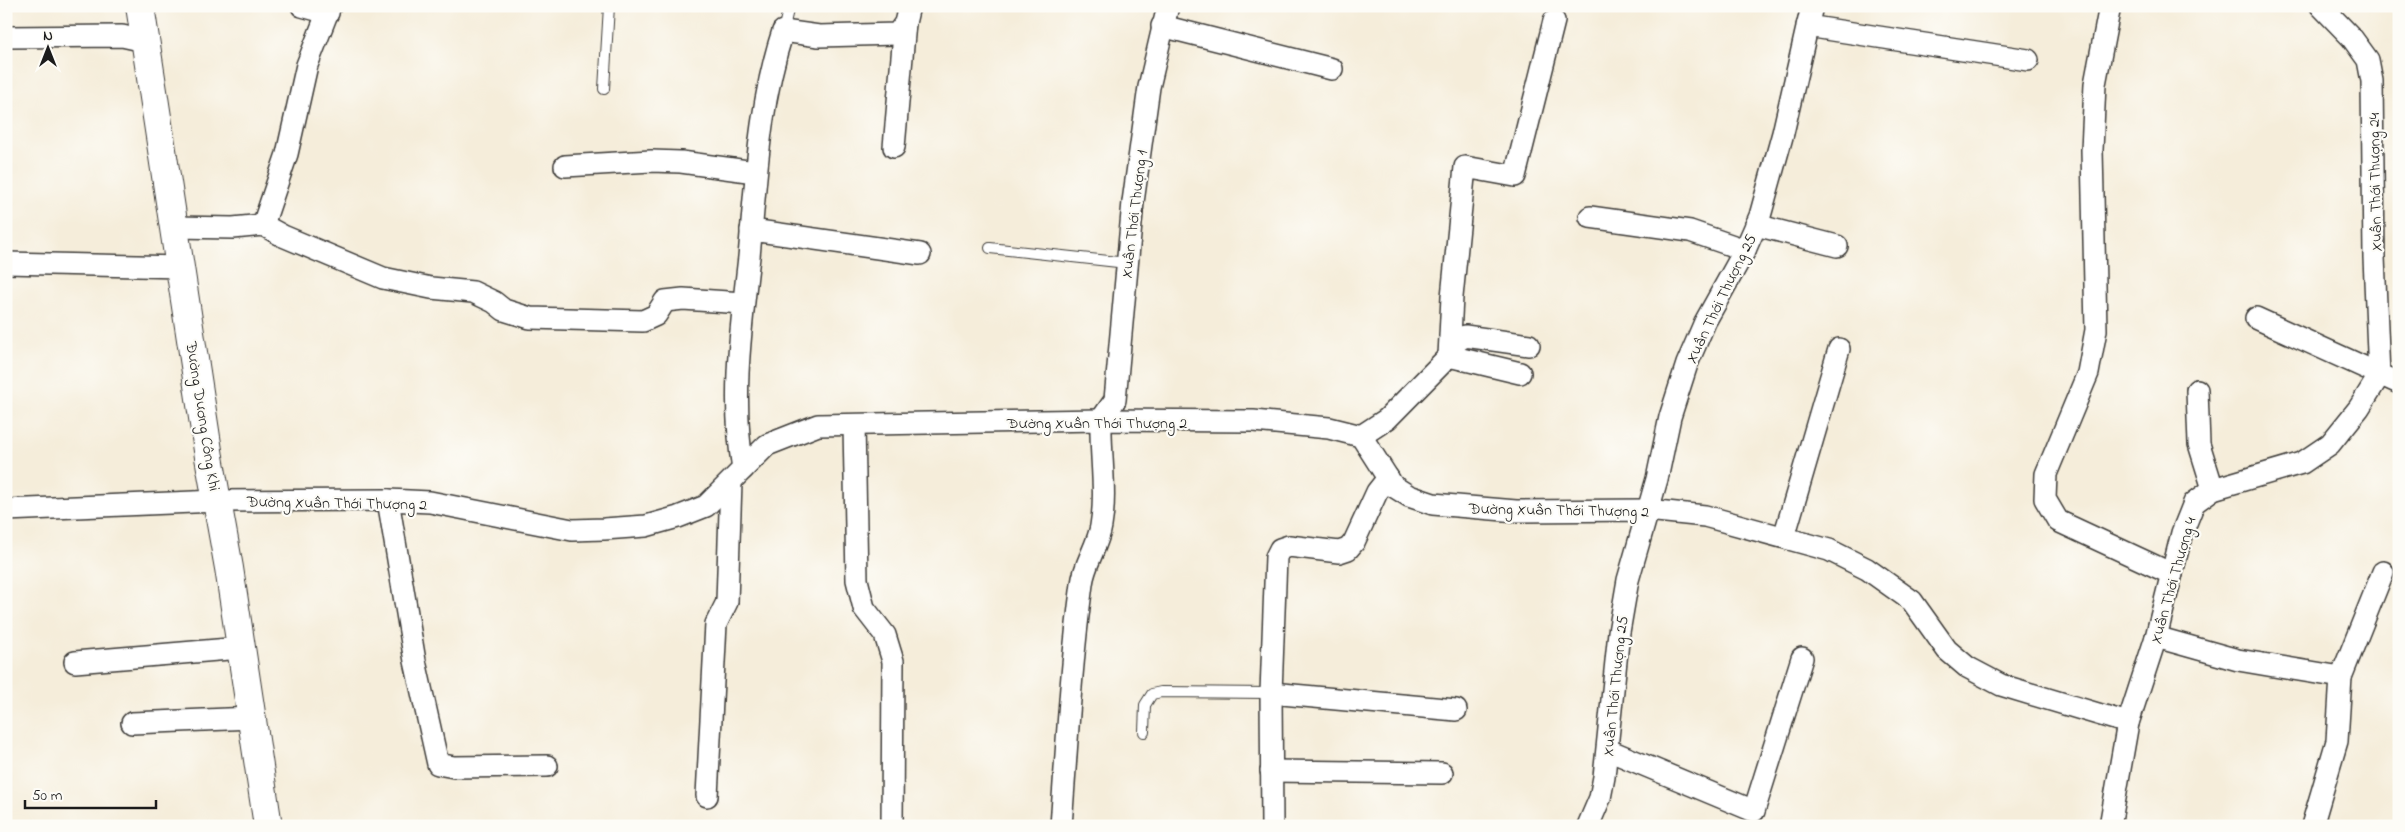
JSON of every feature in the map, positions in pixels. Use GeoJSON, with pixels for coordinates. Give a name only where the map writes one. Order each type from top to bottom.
{"type":"FeatureCollection","features":[{"type":"Feature","properties":{"kind":"main road","name":"Đường Dương Công Khi"},"geometry":{"type":"LineString","coordinates":[[140,6],[207,448],[241,648],[268,826]]}},
{"type":"Feature","properties":{"kind":"street"},"geometry":{"type":"LineString","coordinates":[[263,225],[287,154],[307,64],[329,9],[302,6]]}},
{"type":"Feature","properties":{"kind":"street"},"geometry":{"type":"LineString","coordinates":[[2110,6],[2095,84],[2092,150],[2096,330],[2088,373],[2046,474],[2045,499],[2058,522],[2172,574]]}},
{"type":"Feature","properties":{"kind":"street","name":"Xuân Thới Thượng 24"},"geometry":{"type":"LineString","coordinates":[[2321,6],[2352,38],[2368,60],[2372,81],[2374,257],[2379,376]]}},
{"type":"Feature","properties":{"kind":"street"},"geometry":{"type":"LineString","coordinates":[[707,796],[716,624],[727,602],[737,476],[738,354],[755,172],[769,80],[783,31],[818,36],[896,34],[907,15]]}},
{"type":"Feature","properties":{"kind":"street"},"geometry":{"type":"LineString","coordinates":[[894,148],[907,15]]}},
{"type":"Feature","properties":{"kind":"street"},"geometry":{"type":"LineString","coordinates":[[1165,16],[1332,70]]}},
{"type":"Feature","properties":{"kind":"street","name":"Xuân Thới Thượng 1"},"geometry":{"type":"LineString","coordinates":[[1101,420],[1114,400],[1126,263],[1149,86],[1165,16]]}},
{"type":"Feature","properties":{"kind":"street"},"geometry":{"type":"LineString","coordinates":[[1809,16],[2028,60]]}},
{"type":"Feature","properties":{"kind":"street","name":"Xuân Thới Thượng 25"},"geometry":{"type":"LineString","coordinates":[[1588,826],[1600,798],[1608,750],[1618,632],[1628,580],[1656,479],[1670,417],[1686,364],[1705,322],[1745,250],[1756,225],[1782,133],[1809,16]]}},
{"type":"Feature","properties":{"kind":"street"},"geometry":{"type":"LineString","coordinates":[[1450,351],[1452,297],[1464,167],[1514,176],[1554,21]]}},
{"type":"Feature","properties":{"kind":"street"},"geometry":{"type":"LineString","coordinates":[[6,36],[122,36],[145,41]]}},
{"type":"Feature","properties":{"kind":"street"},"geometry":{"type":"LineString","coordinates":[[565,166],[651,161],[681,162],[755,172]]}},
{"type":"Feature","properties":{"kind":"street"},"geometry":{"type":"LineString","coordinates":[[1590,217],[1690,231],[1745,250]]}},
{"type":"Feature","properties":{"kind":"street"},"geometry":{"type":"LineString","coordinates":[[175,227],[233,228],[263,225],[283,236],[383,278],[431,288],[473,292],[494,302],[504,310],[530,318],[643,321],[656,315],[665,301],[683,299],[743,303]]}},
{"type":"Feature","properties":{"kind":"street"},"geometry":{"type":"LineString","coordinates":[[1756,225],[1837,246]]}},
{"type":"Feature","properties":{"kind":"street"},"geometry":{"type":"LineString","coordinates":[[750,230],[920,254]]}},
{"type":"Feature","properties":{"kind":"street"},"geometry":{"type":"LineString","coordinates":[[6,263],[181,267]]}},
{"type":"Feature","properties":{"kind":"street"},"geometry":{"type":"LineString","coordinates":[[2256,318],[2379,376],[2399,383]]}},
{"type":"Feature","properties":{"kind":"street"},"geometry":{"type":"LineString","coordinates":[[1361,436],[1387,419],[1465,336],[1529,345]]}},
{"type":"Feature","properties":{"kind":"street"},"geometry":{"type":"LineString","coordinates":[[1784,537],[1838,349]]}},
{"type":"Feature","properties":{"kind":"street"},"geometry":{"type":"LineString","coordinates":[[1450,351],[1520,373]]}},
{"type":"Feature","properties":{"kind":"street","name":"Xuân Thới Thượng 4"},"geometry":{"type":"LineString","coordinates":[[2110,826],[2128,723],[2156,637],[2182,533],[2194,503],[2213,489],[2302,463],[2330,444],[2359,408],[2379,376]]}},
{"type":"Feature","properties":{"kind":"street"},"geometry":{"type":"LineString","coordinates":[[2197,390],[2199,444],[2213,489]]}},
{"type":"Feature","properties":{"kind":"street"},"geometry":{"type":"LineString","coordinates":[[1061,826],[1072,676],[1082,581],[1101,528],[1104,498],[1100,449],[1101,420]]}},
{"type":"Feature","properties":{"kind":"street","name":"Đường Xuân Thới Thượng 2"},"geometry":{"type":"LineString","coordinates":[[6,510],[217,501],[388,500],[430,502],[572,530],[604,529],[646,526],[678,517],[706,506],[767,446],[818,425],[1101,420],[1252,421],[1329,428],[1361,436],[1392,486],[1409,496],[1433,504],[1516,510],[1646,510],[1704,516],[1829,550],[1867,569],[1912,601],[1947,650],[1967,667],[2001,684],[2128,723]]}},
{"type":"Feature","properties":{"kind":"street"},"geometry":{"type":"LineString","coordinates":[[854,425],[857,580],[864,608],[885,635],[893,660],[892,826]]}},
{"type":"Feature","properties":{"kind":"street"},"geometry":{"type":"LineString","coordinates":[[1272,826],[1271,693],[1276,557],[1280,549],[1289,546],[1338,552],[1348,549],[1354,542],[1377,492],[1388,478]]}},
{"type":"Feature","properties":{"kind":"street"},"geometry":{"type":"LineString","coordinates":[[388,500],[415,661],[436,761],[443,767],[547,766]]}},
{"type":"Feature","properties":{"kind":"street"},"geometry":{"type":"LineString","coordinates":[[2312,826],[2337,741],[2341,677],[2383,572]]}},
{"type":"Feature","properties":{"kind":"street"},"geometry":{"type":"LineString","coordinates":[[2156,637],[2238,660],[2341,677]]}},
{"type":"Feature","properties":{"kind":"street"},"geometry":{"type":"LineString","coordinates":[[75,662],[241,648]]}},
{"type":"Feature","properties":{"kind":"street"},"geometry":{"type":"LineString","coordinates":[[1608,750],[1754,811],[1802,658]]}},
{"type":"Feature","properties":{"kind":"street"},"geometry":{"type":"LineString","coordinates":[[1271,693],[1456,710]]}},
{"type":"Feature","properties":{"kind":"street"},"geometry":{"type":"LineString","coordinates":[[132,723],[252,718]]}},
{"type":"Feature","properties":{"kind":"street"},"geometry":{"type":"LineString","coordinates":[[1271,771],[1442,773]]}},
{"type":"Feature","properties":{"kind":"lane"},"geometry":{"type":"LineString","coordinates":[[604,89],[609,6]]}},
{"type":"Feature","properties":{"kind":"lane"},"geometry":{"type":"LineString","coordinates":[[783,31],[790,6]]}},
{"type":"Feature","properties":{"kind":"lane"},"geometry":{"type":"LineString","coordinates":[[990,248],[1126,263]]}},
{"type":"Feature","properties":{"kind":"lane"},"geometry":{"type":"LineString","coordinates":[[1144,732],[1145,705],[1152,694],[1160,692],[1271,693]]}}]}
